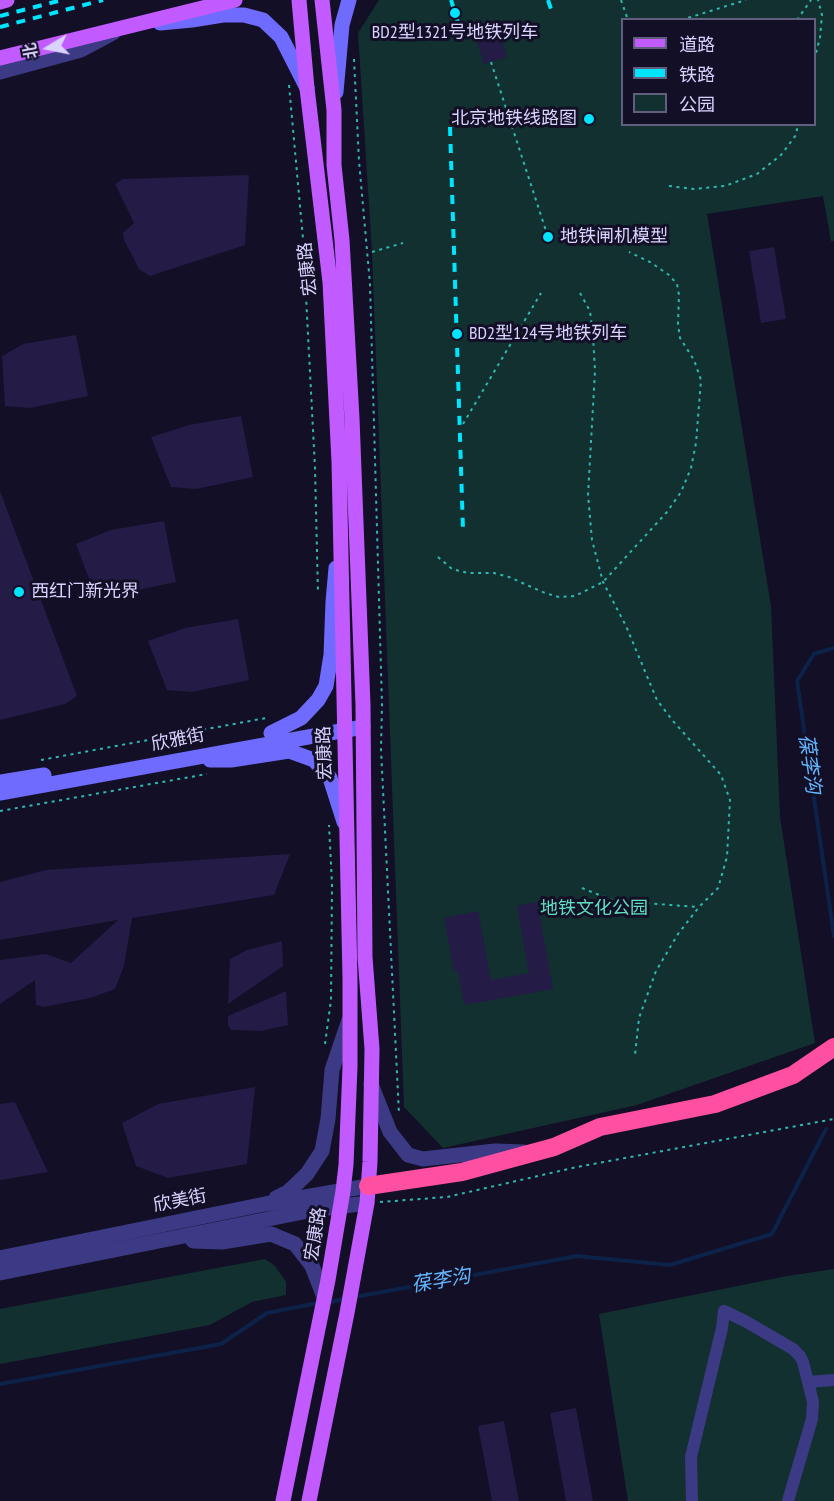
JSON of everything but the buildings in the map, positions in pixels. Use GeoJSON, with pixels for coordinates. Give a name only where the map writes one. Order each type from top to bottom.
{"type":"FeatureCollection","features":[{"type":"Feature","properties":{"kind":"highway"},"geometry":{"type":"LineString","coordinates":[[367,1194],[462,1172],[554,1147],[600,1127],[715,1104],[793,1075],[834,1047]]}},
{"type":"Feature","properties":{"kind":"main road"},"geometry":{"type":"LineString","coordinates":[[0,2],[7,0]]}},
{"type":"Feature","properties":{"kind":"main road"},"geometry":{"type":"LineString","coordinates":[[0,58],[232,0]]}},
{"type":"Feature","properties":{"kind":"main road","name":"宏康路"},"geometry":{"type":"LineString","coordinates":[[283,1501],[328,1280],[341,1199],[346,1154],[350,1018],[339,462],[330,282],[299,0]]}},
{"type":"Feature","properties":{"kind":"main road","name":"宏康路"},"geometry":{"type":"LineString","coordinates":[[309,1501],[347,1313],[367,1194],[372,1049],[365,957],[363,723],[352,418],[342,240],[334,165],[334,110],[322,0]]}},
{"type":"Feature","properties":{"kind":"main road"},"geometry":{"type":"LineString","coordinates":[[334,110],[342,25],[349,0]]}},
{"type":"Feature","properties":{"kind":"main road"},"geometry":{"type":"LineString","coordinates":[[127,25],[223,15],[244,15],[263,20],[281,37],[307,88]]}},
{"type":"Feature","properties":{"kind":"main road"},"geometry":{"type":"LineString","coordinates":[[270,725],[301,717],[318,700],[326,686],[331,655],[333,602],[340,533]]}},
{"type":"Feature","properties":{"kind":"main road","name":"欣雅街"},"geometry":{"type":"LineString","coordinates":[[0,793],[363,723]]}},
{"type":"Feature","properties":{"kind":"main road","name":"欣雅街"},"geometry":{"type":"LineString","coordinates":[[0,783],[270,725],[344,725]]}},
{"type":"Feature","properties":{"kind":"main road"},"geometry":{"type":"LineString","coordinates":[[180,759],[231,760],[289,751],[314,760],[330,778],[347,830]]}},
{"type":"Feature","properties":{"kind":"street"},"geometry":{"type":"LineString","coordinates":[[0,72],[81,50],[127,25]]}},
{"type":"Feature","properties":{"kind":"street"},"geometry":{"type":"LineString","coordinates":[[265,1204],[288,1192],[307,1174],[322,1151],[328,1119],[332,1070],[350,1018]]}},
{"type":"Feature","properties":{"kind":"street"},"geometry":{"type":"LineString","coordinates":[[371,1084],[390,1132],[408,1155],[423,1159],[495,1151],[533,1153]]}},
{"type":"Feature","properties":{"kind":"street","name":"欣美街"},"geometry":{"type":"LineString","coordinates":[[0,1257],[265,1204],[341,1199],[367,1194]]}},
{"type":"Feature","properties":{"kind":"street","name":"欣美街"},"geometry":{"type":"LineString","coordinates":[[0,1273],[313,1210],[341,1199]]}},
{"type":"Feature","properties":{"kind":"street"},"geometry":{"type":"LineString","coordinates":[[166,1240],[222,1242],[271,1234],[295,1244],[312,1266],[324,1297]]}},
{"type":"Feature","properties":{"kind":"street"},"geometry":{"type":"LineString","coordinates":[[692,1501],[691,1457],[724,1311],[793,1349],[800,1356],[813,1402],[812,1419],[788,1501]]}},
{"type":"Feature","properties":{"kind":"street"},"geometry":{"type":"LineString","coordinates":[[808,1382],[834,1380]]}},
{"type":"Feature","properties":{"kind":"path"},"geometry":{"type":"LineString","coordinates":[[621,0],[627,18]]}},
{"type":"Feature","properties":{"kind":"path"},"geometry":{"type":"LineString","coordinates":[[688,18],[746,0]]}},
{"type":"Feature","properties":{"kind":"path"},"geometry":{"type":"LineString","coordinates":[[798,18],[811,0]]}},
{"type":"Feature","properties":{"kind":"path"},"geometry":{"type":"LineString","coordinates":[[816,53],[822,15],[818,0]]}},
{"type":"Feature","properties":{"kind":"path"},"geometry":{"type":"LineString","coordinates":[[354,53],[359,161],[370,284],[382,705],[381,749],[399,1124]]}},
{"type":"Feature","properties":{"kind":"path"},"geometry":{"type":"LineString","coordinates":[[491,62],[548,237]]}},
{"type":"Feature","properties":{"kind":"path","name":"宏康路"},"geometry":{"type":"LineString","coordinates":[[289,85],[303,239],[315,468],[318,599]]}},
{"type":"Feature","properties":{"kind":"path"},"geometry":{"type":"LineString","coordinates":[[669,186],[694,189],[725,186],[757,174],[781,155],[796,135],[798,126]]}},
{"type":"Feature","properties":{"kind":"path"},"geometry":{"type":"LineString","coordinates":[[372,252],[403,243]]}},
{"type":"Feature","properties":{"kind":"path"},"geometry":{"type":"LineString","coordinates":[[438,557],[452,569],[468,573],[494,573],[559,597],[575,596],[603,582],[667,512],[681,492],[691,468],[701,380],[694,360],[680,338],[677,284],[659,268],[629,252]]}},
{"type":"Feature","properties":{"kind":"path"},"geometry":{"type":"LineString","coordinates":[[463,424],[541,292]]}},
{"type":"Feature","properties":{"kind":"path"},"geometry":{"type":"LineString","coordinates":[[580,293],[590,311],[593,335],[595,371],[588,495],[592,540],[603,582],[626,626],[657,700],[721,775],[730,800],[727,857],[718,888],[699,907],[678,934],[656,971],[639,1018],[635,1055]]}},
{"type":"Feature","properties":{"kind":"path","name":"欣雅街"},"geometry":{"type":"LineString","coordinates":[[35,761],[270,725]]}},
{"type":"Feature","properties":{"kind":"path"},"geometry":{"type":"LineString","coordinates":[[0,811],[206,774]]}},
{"type":"Feature","properties":{"kind":"path"},"geometry":{"type":"LineString","coordinates":[[325,1046],[331,1000],[332,884],[329,816]]}},
{"type":"Feature","properties":{"kind":"path"},"geometry":{"type":"LineString","coordinates":[[582,888],[614,901],[699,907]]}},
{"type":"Feature","properties":{"kind":"path"},"geometry":{"type":"LineString","coordinates":[[367,1194],[447,1197],[577,1167],[834,1119]]}},
{"type":"Feature","properties":{"kind":"green space","name":"地铁文化公园"},"geometry":{"type":"Polygon","coordinates":[[[379,0],[834,0],[834,241],[831,241],[823,196],[707,214],[771,606],[780,817],[815,1043],[637,1105],[443,1148],[404,1107],[372,252],[358,33],[379,0]]]}},
{"type":"Feature","properties":{"kind":"green space"},"geometry":{"type":"Polygon","coordinates":[[[265,1259],[275,1266],[286,1282],[286,1295],[252,1302],[210,1325],[0,1364],[0,1309],[265,1259]]]}},
{"type":"Feature","properties":{"kind":"green space"},"geometry":{"type":"Polygon","coordinates":[[[834,1269],[834,1501],[628,1501],[599,1314],[787,1276],[834,1269]]]}},
{"type":"Feature","properties":{"kind":"waterway","name":"葆李沟"},"geometry":{"type":"LineString","coordinates":[[834,648],[814,654],[797,681],[834,936]]}},
{"type":"Feature","properties":{"kind":"waterway","name":"葆李沟"},"geometry":{"type":"LineString","coordinates":[[355,1297],[577,1256],[670,1265],[772,1234],[826,1129]]}},
{"type":"Feature","properties":{"kind":"waterway","name":"葆李沟"},"geometry":{"type":"LineString","coordinates":[[329,1302],[345,1299]]}},
{"type":"Feature","properties":{"kind":"waterway","name":"葆李沟"},"geometry":{"type":"LineString","coordinates":[[0,1384],[221,1344],[267,1313],[318,1303]]}},
{"type":"Feature","properties":{"kind":"railway"},"geometry":{"type":"LineString","coordinates":[[0,16],[62,0]]}},
{"type":"Feature","properties":{"kind":"railway"},"geometry":{"type":"LineString","coordinates":[[0,27],[103,0]]}},
{"type":"Feature","properties":{"kind":"railway"},"geometry":{"type":"LineString","coordinates":[[451,0],[461,32]]}},
{"type":"Feature","properties":{"kind":"railway"},"geometry":{"type":"LineString","coordinates":[[548,0],[551,9]]}},
{"type":"Feature","properties":{"kind":"railway"},"geometry":{"type":"LineString","coordinates":[[450,127],[463,530]]}},
{"type":"Feature","properties":{"kind":"place","name":"BD2型1321号地铁列车"},"geometry":{"type":"Point","coordinates":[455,13]}},
{"type":"Feature","properties":{"kind":"place","name":"北京地铁线路图"},"geometry":{"type":"Point","coordinates":[589,119]}},
{"type":"Feature","properties":{"kind":"place","name":"地铁闸机模型"},"geometry":{"type":"Point","coordinates":[548,237]}},
{"type":"Feature","properties":{"kind":"place","name":"BD2型124号地铁列车"},"geometry":{"type":"Point","coordinates":[457,334]}},
{"type":"Feature","properties":{"kind":"place","name":"西红门新光界"},"geometry":{"type":"Point","coordinates":[19,592]}}]}
